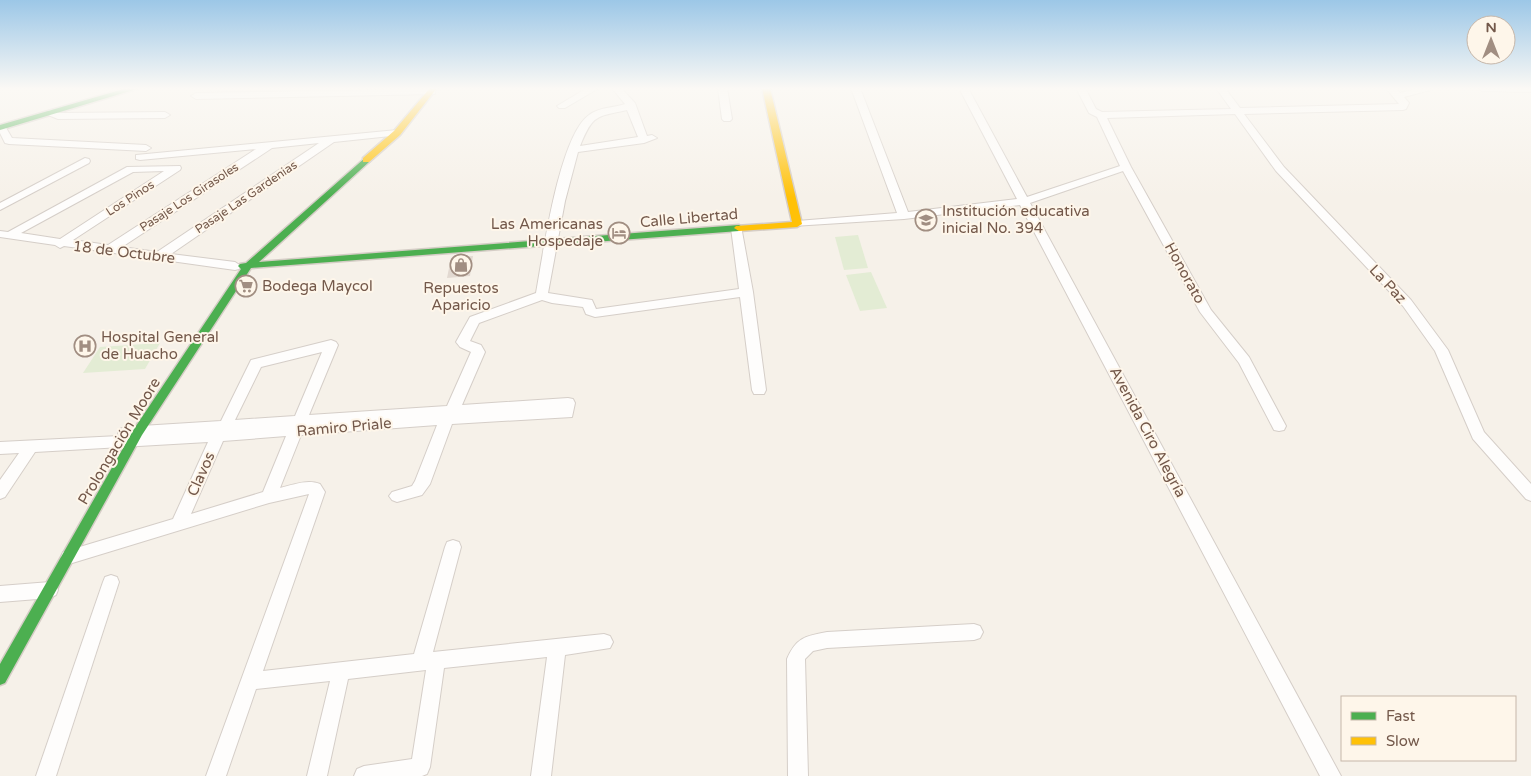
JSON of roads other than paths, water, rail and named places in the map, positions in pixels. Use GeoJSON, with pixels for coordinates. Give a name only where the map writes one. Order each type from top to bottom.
{"type":"FeatureCollection","features":[{"type":"Feature","properties":{"kind":"street"},"geometry":{"type":"LineString","coordinates":[[4,235],[131,169],[146,148],[9,141],[1,128],[14,124]]}},
{"type":"Feature","properties":{"kind":"street","name":"Prolongación Moore"},"geometry":{"type":"LineString","coordinates":[[0,677],[39,590],[69,557],[129,437],[248,266],[401,124]]}},
{"type":"Feature","properties":{"kind":"street"},"geometry":{"type":"LineString","coordinates":[[542,295],[551,244],[573,150],[585,124]]}},
{"type":"Feature","properties":{"kind":"street"},"geometry":{"type":"LineString","coordinates":[[573,150],[648,139],[640,124]]}},
{"type":"Feature","properties":{"kind":"street"},"geometry":{"type":"LineString","coordinates":[[774,124],[797,224]]}},
{"type":"Feature","properties":{"kind":"street"},"geometry":{"type":"LineString","coordinates":[[869,124],[904,216]]}},
{"type":"Feature","properties":{"kind":"street","name":"Avenida Ciro Alegría"},"geometry":{"type":"LineString","coordinates":[[984,124],[1331,776]]}},
{"type":"Feature","properties":{"kind":"street","name":"Honorato"},"geometry":{"type":"LineString","coordinates":[[1105,124],[1126,167],[1206,312],[1244,360],[1279,426]]}},
{"type":"Feature","properties":{"kind":"street","name":"La Paz"},"geometry":{"type":"LineString","coordinates":[[1246,124],[1280,168],[1407,303],[1441,350],[1478,435],[1531,495]]}},
{"type":"Feature","properties":{"kind":"street"},"geometry":{"type":"LineString","coordinates":[[140,157],[394,133]]}},
{"type":"Feature","properties":{"kind":"street","name":"Prolongación Moore"},"geometry":{"type":"LineString","coordinates":[[72,525],[235,266],[394,133]]}},
{"type":"Feature","properties":{"kind":"street","name":"Pasaje Las Gardenias"},"geometry":{"type":"LineString","coordinates":[[159,256],[334,138]]}},
{"type":"Feature","properties":{"kind":"street","name":"Pasaje Los Girasoles"},"geometry":{"type":"LineString","coordinates":[[109,250],[269,145]]}},
{"type":"Feature","properties":{"kind":"street","name":"Los Pinos"},"geometry":{"type":"LineString","coordinates":[[60,244],[199,152]]}},
{"type":"Feature","properties":{"kind":"street"},"geometry":{"type":"LineString","coordinates":[[0,207],[85,161]]}},
{"type":"Feature","properties":{"kind":"street","name":"Calle Libertad"},"geometry":{"type":"LineString","coordinates":[[248,266],[904,216],[1025,201],[1126,167]]}},
{"type":"Feature","properties":{"kind":"street"},"geometry":{"type":"LineString","coordinates":[[131,169],[176,168]]}},
{"type":"Feature","properties":{"kind":"street"},"geometry":{"type":"LineString","coordinates":[[738,228],[760,390]]}},
{"type":"Feature","properties":{"kind":"street","name":"18 de Octubre"},"geometry":{"type":"LineString","coordinates":[[4,235],[60,244],[235,266],[248,266]]}},
{"type":"Feature","properties":{"kind":"street"},"geometry":{"type":"LineString","coordinates":[[397,496],[417,491],[422,484],[450,414],[478,352],[476,348],[463,342],[472,322],[542,295],[552,299],[588,303],[590,311],[595,313],[747,292]]}},
{"type":"Feature","properties":{"kind":"street","name":"Clavos"},"geometry":{"type":"LineString","coordinates":[[179,524],[221,431],[256,364],[331,345],[299,426]]}},
{"type":"Feature","properties":{"kind":"street","name":"Ramiro Priale"},"geometry":{"type":"LineString","coordinates":[[0,448],[450,414],[567,408]]}},
{"type":"Feature","properties":{"kind":"street"},"geometry":{"type":"LineString","coordinates":[[269,497],[299,426]]}},
{"type":"Feature","properties":{"kind":"street"},"geometry":{"type":"LineString","coordinates":[[0,494],[31,446]]}},
{"type":"Feature","properties":{"kind":"street"},"geometry":{"type":"LineString","coordinates":[[69,557],[269,497],[305,488],[315,488],[317,492],[216,776]]}},
{"type":"Feature","properties":{"kind":"street"},"geometry":{"type":"LineString","coordinates":[[364,776],[420,767],[428,662],[453,547]]}},
{"type":"Feature","properties":{"kind":"street"},"geometry":{"type":"LineString","coordinates":[[46,776],[111,582]]}},
{"type":"Feature","properties":{"kind":"street"},"geometry":{"type":"LineString","coordinates":[[0,594],[39,590]]}},
{"type":"Feature","properties":{"kind":"street"},"geometry":{"type":"LineString","coordinates":[[798,776],[796,659],[798,651],[804,645],[827,640],[974,632]]}},
{"type":"Feature","properties":{"kind":"street"},"geometry":{"type":"LineString","coordinates":[[249,681],[604,642]]}},
{"type":"Feature","properties":{"kind":"street"},"geometry":{"type":"LineString","coordinates":[[541,776],[557,648]]}},
{"type":"Feature","properties":{"kind":"street"},"geometry":{"type":"LineString","coordinates":[[317,776],[341,671]]}},
{"type":"Feature","properties":{"kind":"place","name":"Institución educativa inicial No. 394"},"geometry":{"type":"Point","coordinates":[926,220]}},
{"type":"Feature","properties":{"kind":"place","name":"Las Americanas Hospedaje"},"geometry":{"type":"Point","coordinates":[619,233]}},
{"type":"Feature","properties":{"kind":"place","name":"Repuestos Aparicio"},"geometry":{"type":"Point","coordinates":[461,265]}},
{"type":"Feature","properties":{"kind":"place","name":"Bodega Maycol"},"geometry":{"type":"Point","coordinates":[246,286]}},
{"type":"Feature","properties":{"kind":"place","name":"Hospital General de Huacho"},"geometry":{"type":"Point","coordinates":[85,346]}}]}
